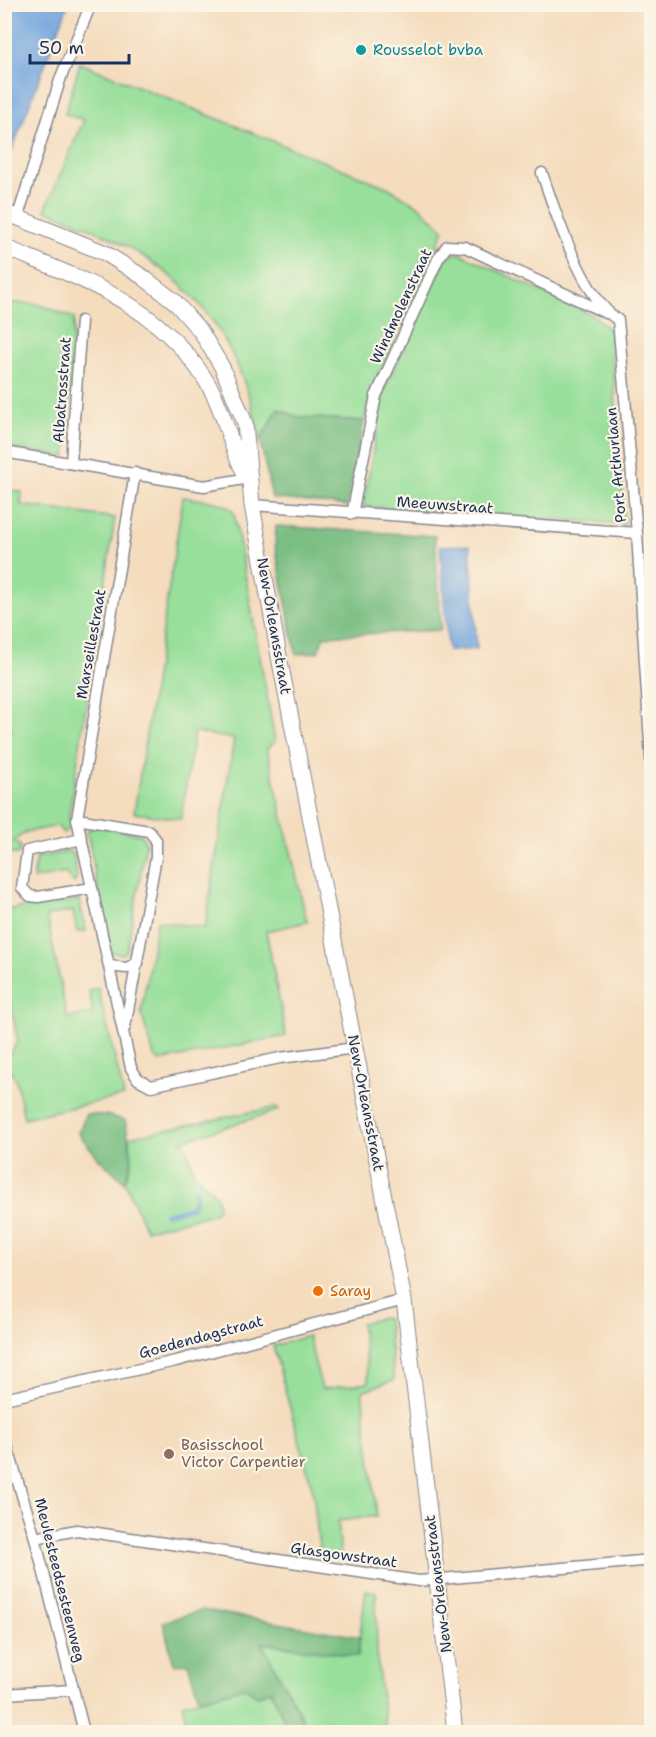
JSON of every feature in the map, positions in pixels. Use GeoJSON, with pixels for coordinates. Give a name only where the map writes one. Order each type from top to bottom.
{"type":"FeatureCollection","features":[{"type":"Feature","properties":{"kind":"main road","name":"New-Orleansstraat"},"geometry":{"type":"LineString","coordinates":[[11,214],[105,253],[143,277],[174,301],[201,332],[222,367],[245,423],[252,505],[404,1300],[455,1732]]}},
{"type":"Feature","properties":{"kind":"main road","name":"New-Orleansstraat"},"geometry":{"type":"LineString","coordinates":[[4,247],[124,300],[162,327],[195,361],[213,392],[228,427],[237,461],[249,478]]}},
{"type":"Feature","properties":{"kind":"street"},"geometry":{"type":"LineString","coordinates":[[11,214],[61,77],[91,4]]}},
{"type":"Feature","properties":{"kind":"street","name":"Port Arthurlaan"},"geometry":{"type":"LineString","coordinates":[[542,173],[566,244],[606,313],[618,321],[637,533],[651,775]]}},
{"type":"Feature","properties":{"kind":"street","name":"Windmolenstraat"},"geometry":{"type":"LineString","coordinates":[[352,514],[376,396],[438,259],[447,246],[465,247],[606,313]]}},
{"type":"Feature","properties":{"kind":"street","name":"Albatrosstraat"},"geometry":{"type":"LineString","coordinates":[[72,462],[81,321]]}},
{"type":"Feature","properties":{"kind":"street"},"geometry":{"type":"LineString","coordinates":[[4,453],[72,462],[204,486],[249,478]]}},
{"type":"Feature","properties":{"kind":"street","name":"Marseillestraat"},"geometry":{"type":"LineString","coordinates":[[135,473],[78,819],[131,1068],[138,1079],[151,1086],[280,1058],[355,1048]]}},
{"type":"Feature","properties":{"kind":"street","name":"Meeuwstraat"},"geometry":{"type":"LineString","coordinates":[[252,505],[637,533]]}},
{"type":"Feature","properties":{"kind":"street","name":"Marseillestraat"},"geometry":{"type":"LineString","coordinates":[[78,819],[149,831],[156,840],[156,857],[124,1033]]}},
{"type":"Feature","properties":{"kind":"street"},"geometry":{"type":"LineString","coordinates":[[82,839],[27,851],[22,888],[30,896],[38,897],[93,888]]}},
{"type":"Feature","properties":{"kind":"street"},"geometry":{"type":"LineString","coordinates":[[109,966],[126,968],[138,963]]}},
{"type":"Feature","properties":{"kind":"street","name":"Goedendagstraat"},"geometry":{"type":"LineString","coordinates":[[4,1399],[176,1361],[404,1300]]}},
{"type":"Feature","properties":{"kind":"street","name":"Meulesteedsesteenweg"},"geometry":{"type":"LineString","coordinates":[[4,1436],[35,1538],[84,1732]]}},
{"type":"Feature","properties":{"kind":"street","name":"Glasgowstraat"},"geometry":{"type":"LineString","coordinates":[[35,1538],[77,1530],[333,1570],[419,1581],[651,1560]]}},
{"type":"Feature","properties":{"kind":"street"},"geometry":{"type":"LineString","coordinates":[[4,1694],[73,1690]]}},
{"type":"Feature","properties":{"kind":"green space"},"geometry":{"type":"Polygon","coordinates":[[[80,63],[389,188],[419,206],[444,230],[371,395],[364,421],[298,417],[278,409],[260,440],[248,394],[232,355],[212,321],[188,292],[159,267],[126,246],[88,227],[45,210],[84,120],[65,114],[80,63]]]}},
{"type":"Feature","properties":{"kind":"green space"},"geometry":{"type":"Polygon","coordinates":[[[459,253],[594,316],[610,330],[625,524],[363,507],[383,393],[447,256],[459,253]]]}},
{"type":"Feature","properties":{"kind":"green space"},"geometry":{"type":"Polygon","coordinates":[[[10,303],[38,304],[74,318],[66,457],[5,447],[5,309],[10,303]]]}},
{"type":"Feature","properties":{"kind":"green space"},"geometry":{"type":"Polygon","coordinates":[[[278,409],[298,417],[364,421],[347,506],[272,498],[260,440],[278,409]]]}},
{"type":"Feature","properties":{"kind":"green space"},"geometry":{"type":"Polygon","coordinates":[[[5,490],[22,492],[21,505],[115,518],[69,816],[71,828],[63,833],[58,826],[26,832],[14,841],[21,847],[18,854],[4,853],[5,736],[13,730],[4,724],[5,490]]]}},
{"type":"Feature","properties":{"kind":"green space"},"geometry":{"type":"Polygon","coordinates":[[[183,497],[218,503],[230,508],[234,513],[275,741],[267,749],[307,922],[266,931],[286,1036],[160,1061],[154,1056],[141,1013],[157,921],[205,928],[234,739],[194,732],[181,819],[134,813],[183,497]]]}},
{"type":"Feature","properties":{"kind":"green space"},"geometry":{"type":"Polygon","coordinates":[[[276,526],[435,536],[441,630],[324,636],[318,652],[296,654],[275,546],[276,526]]]}},
{"type":"Feature","properties":{"kind":"green space"},"geometry":{"type":"Polygon","coordinates":[[[97,826],[142,835],[146,844],[127,950],[123,954],[110,952],[87,831],[97,826]]]}},
{"type":"Feature","properties":{"kind":"green space"},"geometry":{"type":"Polygon","coordinates":[[[69,851],[74,854],[77,878],[74,883],[65,873],[33,879],[36,858],[69,851]]]}},
{"type":"Feature","properties":{"kind":"green space"},"geometry":{"type":"Polygon","coordinates":[[[79,900],[86,931],[77,932],[73,911],[47,916],[67,1018],[93,1013],[89,991],[98,988],[124,1096],[24,1118],[16,1080],[5,1062],[18,1041],[5,977],[5,910],[79,900]]]}},
{"type":"Feature","properties":{"kind":"green space"},"geometry":{"type":"Polygon","coordinates":[[[276,1107],[279,1110],[181,1141],[186,1146],[194,1172],[217,1197],[218,1209],[213,1214],[146,1230],[125,1182],[132,1159],[129,1137],[276,1107]]]}},
{"type":"Feature","properties":{"kind":"green space"},"geometry":{"type":"Polygon","coordinates":[[[86,1114],[105,1115],[125,1120],[132,1159],[125,1182],[100,1160],[78,1133],[86,1114]]]}},
{"type":"Feature","properties":{"kind":"green space"},"geometry":{"type":"Polygon","coordinates":[[[383,1318],[388,1320],[394,1380],[362,1391],[377,1516],[338,1521],[341,1558],[320,1555],[313,1491],[273,1346],[308,1336],[322,1389],[369,1383],[361,1323],[383,1318]]]}},
{"type":"Feature","properties":{"kind":"green space"},"geometry":{"type":"Polygon","coordinates":[[[366,1590],[376,1592],[377,1658],[385,1727],[373,1732],[310,1732],[261,1643],[357,1656],[366,1590]]]}},
{"type":"Feature","properties":{"kind":"green space"},"geometry":{"type":"Polygon","coordinates":[[[202,1610],[360,1637],[358,1656],[262,1643],[309,1732],[289,1732],[271,1690],[257,1696],[245,1687],[199,1699],[188,1663],[174,1665],[163,1622],[202,1610]]]}},
{"type":"Feature","properties":{"kind":"green space"},"geometry":{"type":"Polygon","coordinates":[[[245,1687],[271,1690],[289,1732],[189,1732],[182,1704],[245,1687]]]}},
{"type":"Feature","properties":{"kind":"water"},"geometry":{"type":"Polygon","coordinates":[[[4,5],[68,5],[5,168],[4,5]]]}},
{"type":"Feature","properties":{"kind":"water"},"geometry":{"type":"Polygon","coordinates":[[[470,545],[477,649],[448,651],[440,546],[470,545]]]}},
{"type":"Feature","properties":{"kind":"waterway"},"geometry":{"type":"LineString","coordinates":[[165,1214],[192,1207],[196,1197],[195,1189]]}},
{"type":"Feature","properties":{"kind":"place","name":"Rousselot bvba"},"geometry":{"type":"Point","coordinates":[361,50]}},
{"type":"Feature","properties":{"kind":"place","name":"Saray"},"geometry":{"type":"Point","coordinates":[318,1291]}},
{"type":"Feature","properties":{"kind":"place","name":"Basisschool Victor Carpentier"},"geometry":{"type":"Point","coordinates":[169,1454]}}]}
